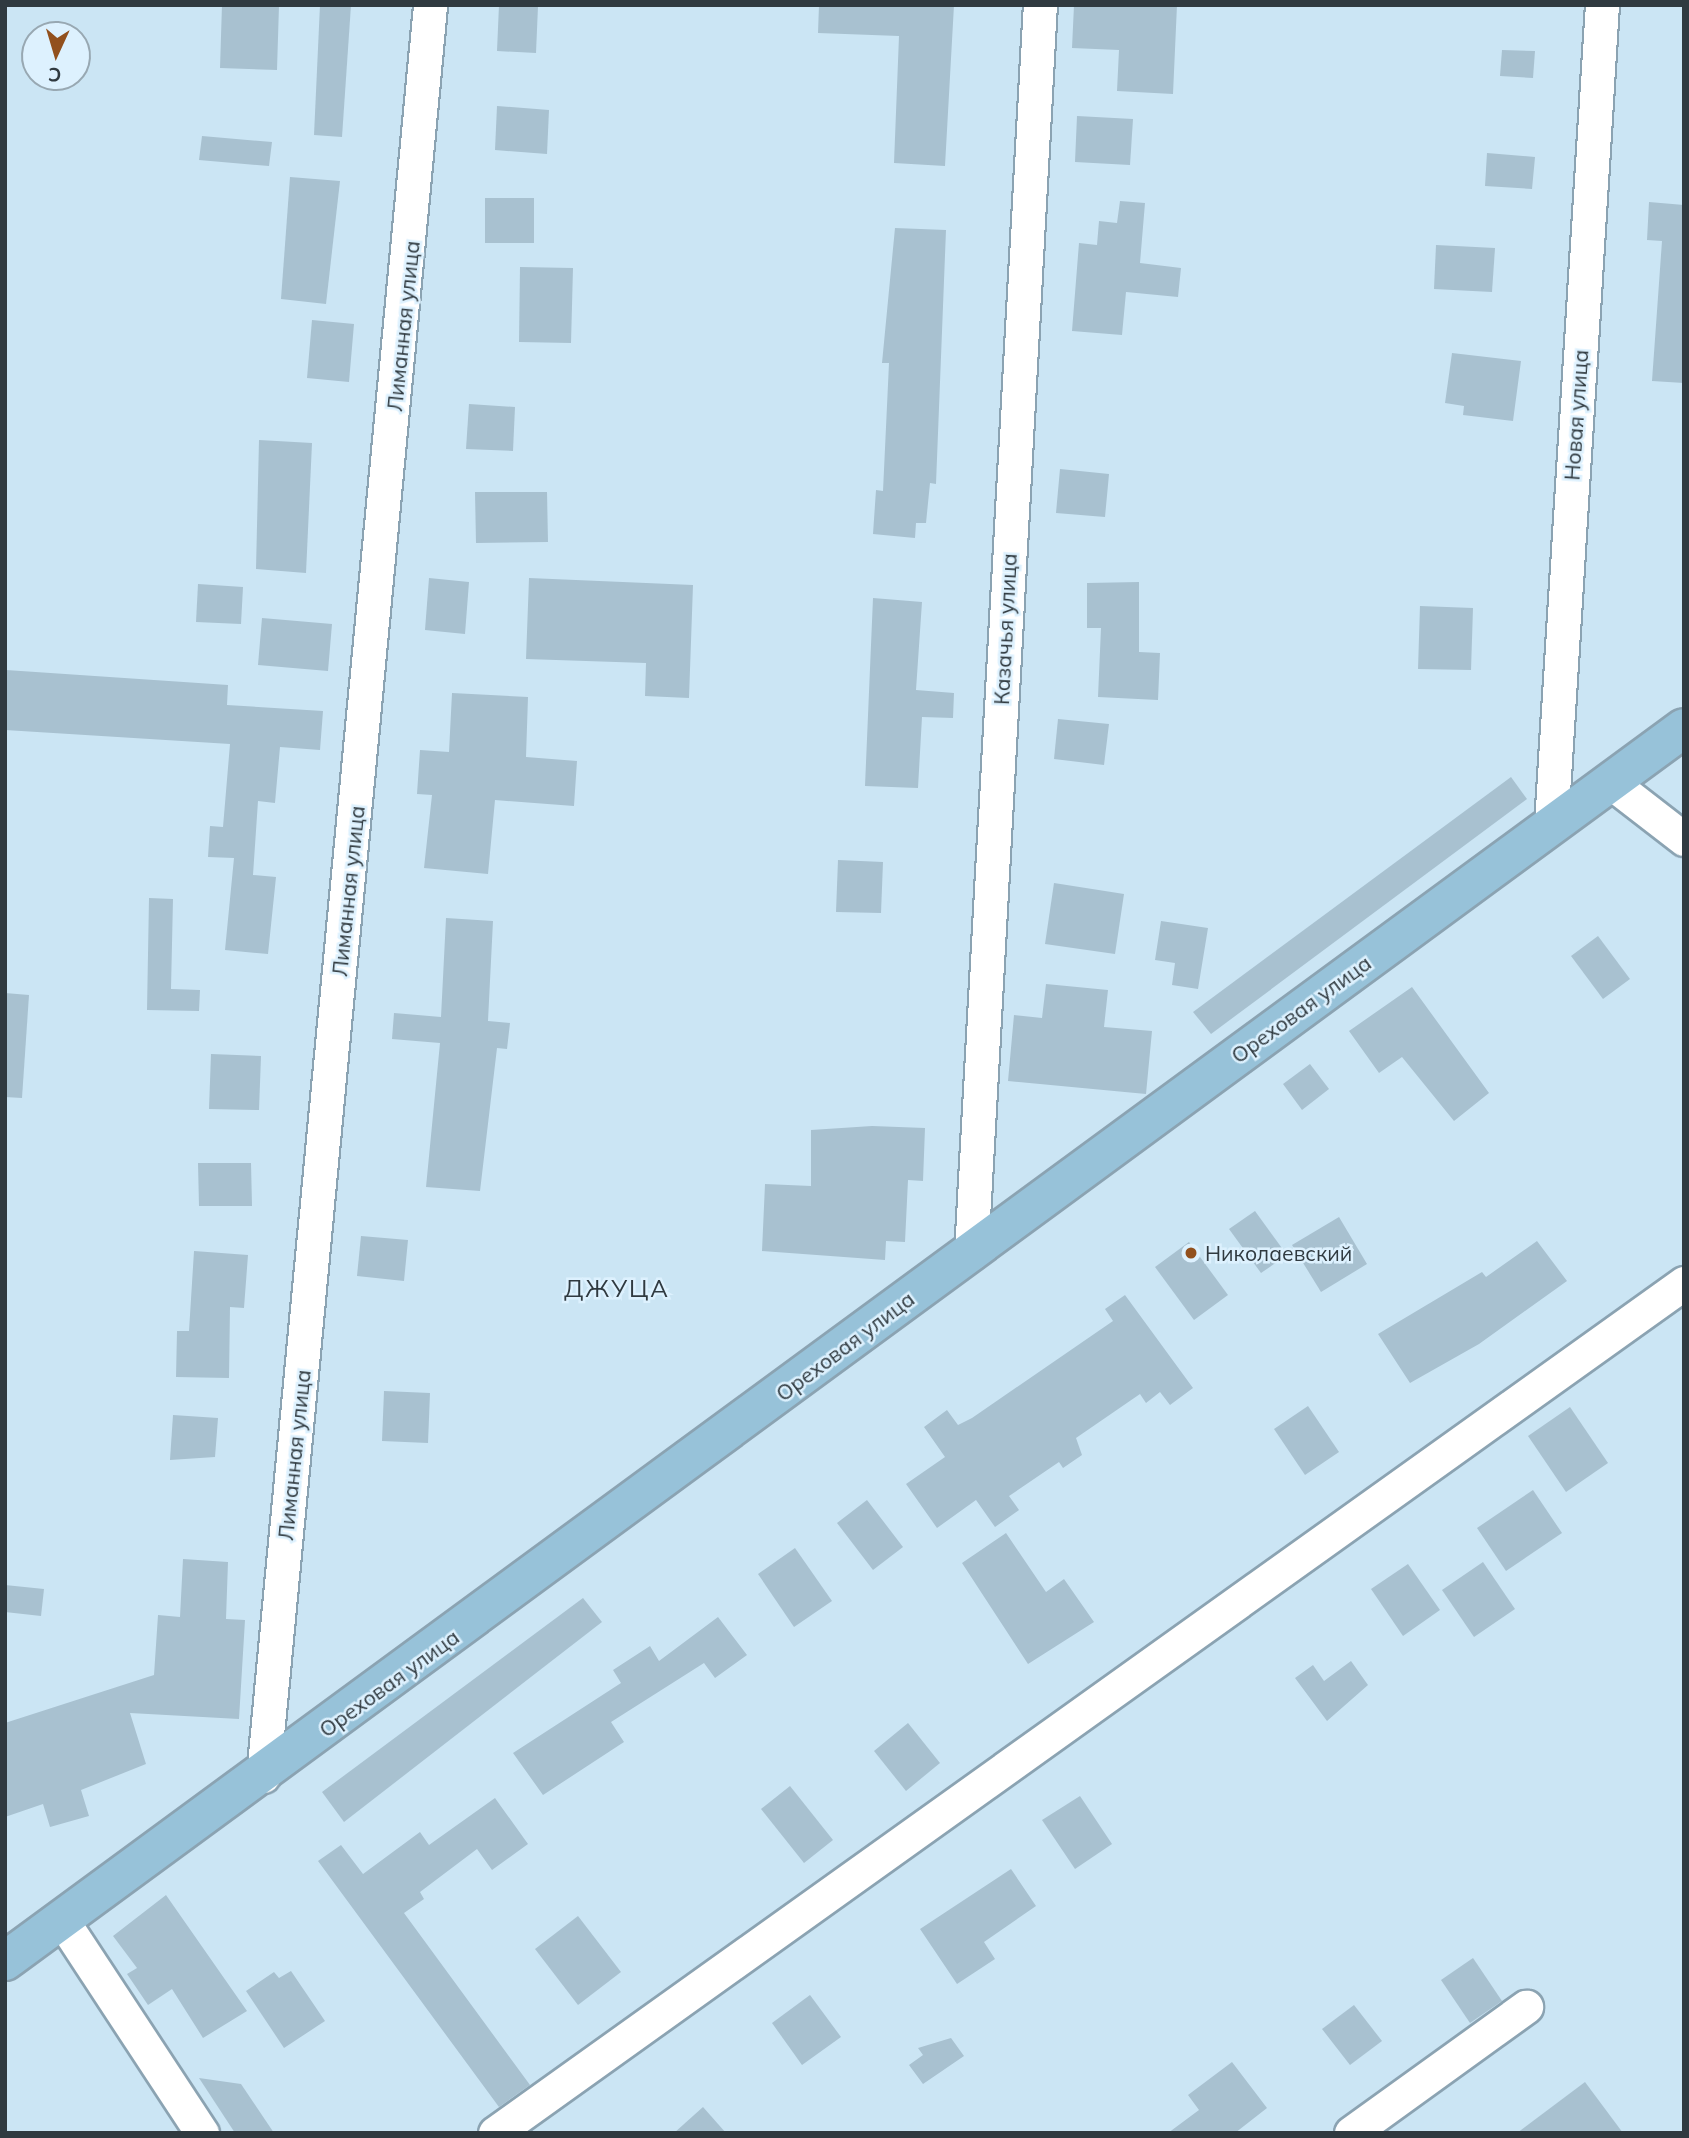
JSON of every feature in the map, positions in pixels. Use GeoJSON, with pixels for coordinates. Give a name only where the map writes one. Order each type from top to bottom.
{"type":"FeatureCollection","features":[{"type":"Feature","properties":{"kind":"main road","name":"Ореховая улица"},"geometry":{"type":"LineString","coordinates":[[5,1961],[263,1776],[1684,728]]}},
{"type":"Feature","properties":{"kind":"street","name":"Лиманная улица"},"geometry":{"type":"LineString","coordinates":[[263,1776],[430,5]]}},
{"type":"Feature","properties":{"kind":"street","name":"Казачья улица"},"geometry":{"type":"LineString","coordinates":[[971,1253],[1040,5]]}},
{"type":"Feature","properties":{"kind":"street","name":"Новая улица"},"geometry":{"type":"LineString","coordinates":[[1551,824],[1602,5]]}},
{"type":"Feature","properties":{"kind":"street"},"geometry":{"type":"LineString","coordinates":[[1609,781],[1684,839]]}},
{"type":"Feature","properties":{"kind":"street"},"geometry":{"type":"LineString","coordinates":[[495,2133],[1684,1283]]}},
{"type":"Feature","properties":{"kind":"street"},"geometry":{"type":"LineString","coordinates":[[62,1920],[202,2133]]}},
{"type":"Feature","properties":{"kind":"street"},"geometry":{"type":"LineString","coordinates":[[1351,2133],[1526,2007]]}},
{"type":"Feature","properties":{"kind":"building"},"geometry":{"type":"Polygon","coordinates":[[[222,5],[279,5],[277,70],[220,68],[222,5]]]}},
{"type":"Feature","properties":{"kind":"building"},"geometry":{"type":"Polygon","coordinates":[[[320,5],[351,5],[342,137],[314,135],[320,5]]]}},
{"type":"Feature","properties":{"kind":"building"},"geometry":{"type":"Polygon","coordinates":[[[499,5],[538,6],[536,53],[497,51],[499,5]]]}},
{"type":"Feature","properties":{"kind":"building"},"geometry":{"type":"Polygon","coordinates":[[[819,5],[954,5],[945,166],[894,163],[899,36],[818,33],[819,5]]]}},
{"type":"Feature","properties":{"kind":"building"},"geometry":{"type":"Polygon","coordinates":[[[1074,5],[1177,5],[1173,94],[1117,91],[1119,50],[1072,48],[1074,5]]]}},
{"type":"Feature","properties":{"kind":"building"},"geometry":{"type":"Polygon","coordinates":[[[1502,50],[1535,51],[1533,78],[1500,76],[1502,50]]]}},
{"type":"Feature","properties":{"kind":"building"},"geometry":{"type":"Polygon","coordinates":[[[497,106],[549,110],[547,154],[495,150],[497,106]]]}},
{"type":"Feature","properties":{"kind":"building"},"geometry":{"type":"Polygon","coordinates":[[[1077,116],[1133,119],[1130,165],[1075,162],[1077,116]]]}},
{"type":"Feature","properties":{"kind":"building"},"geometry":{"type":"Polygon","coordinates":[[[202,136],[272,142],[269,166],[199,160],[202,136]]]}},
{"type":"Feature","properties":{"kind":"building"},"geometry":{"type":"Polygon","coordinates":[[[1487,153],[1535,157],[1532,189],[1485,186],[1487,153]]]}},
{"type":"Feature","properties":{"kind":"building"},"geometry":{"type":"Polygon","coordinates":[[[290,177],[340,181],[326,304],[281,299],[290,177]]]}},
{"type":"Feature","properties":{"kind":"building"},"geometry":{"type":"Polygon","coordinates":[[[485,198],[534,198],[534,243],[485,243],[485,198]]]}},
{"type":"Feature","properties":{"kind":"building"},"geometry":{"type":"Polygon","coordinates":[[[1120,201],[1145,203],[1140,263],[1181,268],[1178,297],[1126,292],[1122,335],[1072,331],[1079,243],[1097,245],[1099,221],[1117,223],[1120,201]]]}},
{"type":"Feature","properties":{"kind":"building"},"geometry":{"type":"Polygon","coordinates":[[[1649,202],[1684,205],[1684,383],[1652,381],[1662,241],[1647,240],[1649,202]]]}},
{"type":"Feature","properties":{"kind":"building"},"geometry":{"type":"Polygon","coordinates":[[[895,228],[946,230],[936,484],[930,483],[926,523],[916,523],[915,538],[873,534],[876,490],[883,491],[889,363],[882,363],[895,228]]]}},
{"type":"Feature","properties":{"kind":"building"},"geometry":{"type":"Polygon","coordinates":[[[1436,245],[1495,248],[1492,292],[1434,289],[1436,245]]]}},
{"type":"Feature","properties":{"kind":"building"},"geometry":{"type":"Polygon","coordinates":[[[520,267],[573,268],[571,343],[519,342],[520,267]]]}},
{"type":"Feature","properties":{"kind":"building"},"geometry":{"type":"Polygon","coordinates":[[[312,320],[354,324],[349,382],[307,378],[312,320]]]}},
{"type":"Feature","properties":{"kind":"building"},"geometry":{"type":"Polygon","coordinates":[[[1452,353],[1521,361],[1513,421],[1463,415],[1464,406],[1445,403],[1452,353]]]}},
{"type":"Feature","properties":{"kind":"building"},"geometry":{"type":"Polygon","coordinates":[[[469,404],[515,407],[513,451],[466,449],[469,404]]]}},
{"type":"Feature","properties":{"kind":"building"},"geometry":{"type":"Polygon","coordinates":[[[259,440],[312,443],[306,573],[256,569],[259,440]]]}},
{"type":"Feature","properties":{"kind":"building"},"geometry":{"type":"Polygon","coordinates":[[[1060,469],[1109,474],[1105,517],[1056,513],[1060,469]]]}},
{"type":"Feature","properties":{"kind":"building"},"geometry":{"type":"Polygon","coordinates":[[[475,492],[547,492],[548,542],[476,543],[475,492]]]}},
{"type":"Feature","properties":{"kind":"building"},"geometry":{"type":"Polygon","coordinates":[[[429,578],[469,582],[465,634],[425,630],[429,578]]]}},
{"type":"Feature","properties":{"kind":"building"},"geometry":{"type":"Polygon","coordinates":[[[529,578],[693,585],[689,698],[645,696],[646,663],[526,659],[529,578]]]}},
{"type":"Feature","properties":{"kind":"building"},"geometry":{"type":"Polygon","coordinates":[[[1139,582],[1139,652],[1160,653],[1158,700],[1098,697],[1101,628],[1087,628],[1087,583],[1139,582]]]}},
{"type":"Feature","properties":{"kind":"building"},"geometry":{"type":"Polygon","coordinates":[[[198,584],[243,587],[241,624],[196,622],[198,584]]]}},
{"type":"Feature","properties":{"kind":"building"},"geometry":{"type":"Polygon","coordinates":[[[873,598],[922,602],[916,690],[954,693],[953,718],[922,717],[918,788],[865,786],[873,598]]]}},
{"type":"Feature","properties":{"kind":"building"},"geometry":{"type":"Polygon","coordinates":[[[1420,606],[1473,608],[1471,670],[1418,669],[1420,606]]]}},
{"type":"Feature","properties":{"kind":"building"},"geometry":{"type":"Polygon","coordinates":[[[262,618],[332,624],[328,671],[258,665],[262,618]]]}},
{"type":"Feature","properties":{"kind":"building"},"geometry":{"type":"Polygon","coordinates":[[[6,670],[228,685],[227,705],[323,711],[320,750],[280,747],[275,803],[258,801],[253,875],[276,877],[268,954],[225,950],[234,858],[208,857],[210,826],[223,827],[230,744],[5,730],[6,670]]]}},
{"type":"Feature","properties":{"kind":"building"},"geometry":{"type":"Polygon","coordinates":[[[452,693],[528,697],[526,757],[577,761],[574,806],[495,800],[488,874],[424,868],[432,795],[417,794],[420,750],[449,752],[452,693]]]}},
{"type":"Feature","properties":{"kind":"building"},"geometry":{"type":"Polygon","coordinates":[[[1058,719],[1109,724],[1104,765],[1054,759],[1058,719]]]}},
{"type":"Feature","properties":{"kind":"building"},"geometry":{"type":"Polygon","coordinates":[[[1511,777],[1527,799],[1211,1034],[1193,1012],[1511,777]]]}},
{"type":"Feature","properties":{"kind":"building"},"geometry":{"type":"Polygon","coordinates":[[[838,860],[883,862],[881,913],[836,912],[838,860]]]}},
{"type":"Feature","properties":{"kind":"building"},"geometry":{"type":"Polygon","coordinates":[[[1054,883],[1124,894],[1115,954],[1045,944],[1054,883]]]}},
{"type":"Feature","properties":{"kind":"building"},"geometry":{"type":"Polygon","coordinates":[[[149,898],[173,899],[171,989],[200,990],[199,1011],[147,1010],[149,898]]]}},
{"type":"Feature","properties":{"kind":"building"},"geometry":{"type":"Polygon","coordinates":[[[446,918],[493,921],[488,1021],[510,1023],[507,1049],[497,1048],[480,1191],[426,1187],[440,1043],[392,1039],[394,1013],[441,1017],[446,918]]]}},
{"type":"Feature","properties":{"kind":"building"},"geometry":{"type":"Polygon","coordinates":[[[1161,921],[1208,928],[1198,989],[1172,985],[1175,963],[1155,960],[1161,921]]]}},
{"type":"Feature","properties":{"kind":"building"},"geometry":{"type":"Polygon","coordinates":[[[1598,936],[1630,979],[1603,999],[1571,956],[1598,936]]]}},
{"type":"Feature","properties":{"kind":"building"},"geometry":{"type":"Polygon","coordinates":[[[1046,984],[1108,990],[1104,1027],[1152,1031],[1146,1094],[1008,1081],[1014,1015],[1042,1018],[1046,984]]]}},
{"type":"Feature","properties":{"kind":"building"},"geometry":{"type":"Polygon","coordinates":[[[1412,987],[1489,1093],[1454,1121],[1402,1057],[1379,1073],[1349,1031],[1412,987]]]}},
{"type":"Feature","properties":{"kind":"building"},"geometry":{"type":"Polygon","coordinates":[[[5,993],[29,995],[22,1098],[5,1097],[5,993]]]}},
{"type":"Feature","properties":{"kind":"building"},"geometry":{"type":"Polygon","coordinates":[[[211,1054],[261,1056],[259,1110],[209,1109],[211,1054]]]}},
{"type":"Feature","properties":{"kind":"building"},"geometry":{"type":"Polygon","coordinates":[[[1310,1064],[1329,1089],[1302,1110],[1283,1084],[1310,1064]]]}},
{"type":"Feature","properties":{"kind":"building"},"geometry":{"type":"Polygon","coordinates":[[[872,1126],[925,1128],[923,1181],[908,1180],[905,1242],[886,1241],[885,1260],[762,1251],[765,1184],[811,1186],[811,1130],[872,1126]]]}},
{"type":"Feature","properties":{"kind":"building"},"geometry":{"type":"Polygon","coordinates":[[[198,1163],[251,1163],[252,1206],[199,1206],[198,1163]]]}},
{"type":"Feature","properties":{"kind":"building"},"geometry":{"type":"Polygon","coordinates":[[[1255,1211],[1287,1255],[1261,1273],[1229,1229],[1255,1211]]]}},
{"type":"Feature","properties":{"kind":"building"},"geometry":{"type":"Polygon","coordinates":[[[1339,1217],[1367,1264],[1321,1292],[1292,1245],[1339,1217]]]}},
{"type":"Feature","properties":{"kind":"building"},"geometry":{"type":"Polygon","coordinates":[[[361,1236],[408,1240],[404,1281],[357,1276],[361,1236]]]}},
{"type":"Feature","properties":{"kind":"building"},"geometry":{"type":"Polygon","coordinates":[[[1537,1241],[1567,1281],[1479,1344],[1410,1383],[1378,1334],[1482,1272],[1486,1277],[1537,1241]]]}},
{"type":"Feature","properties":{"kind":"building"},"geometry":{"type":"Polygon","coordinates":[[[1189,1242],[1228,1295],[1194,1320],[1155,1267],[1189,1242]]]}},
{"type":"Feature","properties":{"kind":"building"},"geometry":{"type":"Polygon","coordinates":[[[194,1251],[248,1255],[244,1308],[230,1307],[229,1378],[176,1377],[177,1331],[189,1331],[194,1251]]]}},
{"type":"Feature","properties":{"kind":"building"},"geometry":{"type":"Polygon","coordinates":[[[1125,1295],[1193,1388],[1170,1405],[1160,1392],[1146,1403],[1140,1394],[1076,1438],[1082,1455],[1063,1468],[1059,1462],[1009,1496],[1019,1510],[995,1527],[976,1500],[937,1528],[906,1484],[945,1457],[924,1427],[947,1410],[958,1425],[972,1418],[1113,1321],[1105,1309],[1125,1295]]]}},
{"type":"Feature","properties":{"kind":"building"},"geometry":{"type":"Polygon","coordinates":[[[384,1391],[430,1393],[428,1443],[382,1441],[384,1391]]]}},
{"type":"Feature","properties":{"kind":"building"},"geometry":{"type":"Polygon","coordinates":[[[1308,1406],[1339,1452],[1305,1475],[1274,1429],[1308,1406]]]}},
{"type":"Feature","properties":{"kind":"building"},"geometry":{"type":"Polygon","coordinates":[[[1570,1407],[1608,1463],[1566,1492],[1528,1436],[1570,1407]]]}},
{"type":"Feature","properties":{"kind":"building"},"geometry":{"type":"Polygon","coordinates":[[[173,1415],[218,1418],[215,1457],[170,1460],[173,1415]]]}},
{"type":"Feature","properties":{"kind":"building"},"geometry":{"type":"Polygon","coordinates":[[[1533,1490],[1562,1533],[1506,1571],[1477,1528],[1533,1490]]]}},
{"type":"Feature","properties":{"kind":"building"},"geometry":{"type":"Polygon","coordinates":[[[867,1500],[903,1547],[873,1570],[837,1523],[867,1500]]]}},
{"type":"Feature","properties":{"kind":"building"},"geometry":{"type":"Polygon","coordinates":[[[1006,1533],[1046,1592],[1064,1579],[1094,1622],[1028,1664],[962,1563],[1006,1533]]]}},
{"type":"Feature","properties":{"kind":"building"},"geometry":{"type":"Polygon","coordinates":[[[795,1548],[832,1601],[794,1627],[758,1574],[795,1548]]]}},
{"type":"Feature","properties":{"kind":"building"},"geometry":{"type":"Polygon","coordinates":[[[183,1559],[228,1562],[226,1619],[245,1620],[239,1719],[130,1713],[146,1764],[81,1790],[89,1816],[50,1827],[43,1804],[5,1817],[5,1723],[154,1675],[158,1615],[180,1617],[183,1559]]]}},
{"type":"Feature","properties":{"kind":"building"},"geometry":{"type":"Polygon","coordinates":[[[1483,1562],[1515,1609],[1474,1637],[1442,1590],[1483,1562]]]}},
{"type":"Feature","properties":{"kind":"building"},"geometry":{"type":"Polygon","coordinates":[[[1408,1564],[1440,1610],[1403,1636],[1371,1589],[1408,1564]]]}},
{"type":"Feature","properties":{"kind":"building"},"geometry":{"type":"Polygon","coordinates":[[[5,1585],[44,1589],[41,1616],[5,1612],[5,1585]]]}},
{"type":"Feature","properties":{"kind":"building"},"geometry":{"type":"Polygon","coordinates":[[[583,1598],[602,1622],[344,1822],[322,1792],[583,1598]]]}},
{"type":"Feature","properties":{"kind":"building"},"geometry":{"type":"Polygon","coordinates":[[[718,1617],[747,1655],[715,1678],[704,1663],[611,1722],[624,1742],[543,1795],[513,1753],[621,1683],[613,1670],[650,1646],[659,1661],[718,1617]]]}},
{"type":"Feature","properties":{"kind":"building"},"geometry":{"type":"Polygon","coordinates":[[[1351,1661],[1368,1685],[1327,1721],[1295,1678],[1313,1665],[1324,1681],[1351,1661]]]}},
{"type":"Feature","properties":{"kind":"building"},"geometry":{"type":"Polygon","coordinates":[[[908,1723],[940,1763],[906,1791],[874,1751],[908,1723]]]}},
{"type":"Feature","properties":{"kind":"building"},"geometry":{"type":"Polygon","coordinates":[[[790,1786],[833,1840],[804,1863],[761,1809],[790,1786]]]}},
{"type":"Feature","properties":{"kind":"building"},"geometry":{"type":"Polygon","coordinates":[[[1080,1796],[1112,1844],[1075,1869],[1042,1820],[1080,1796]]]}},
{"type":"Feature","properties":{"kind":"building"},"geometry":{"type":"Polygon","coordinates":[[[495,1798],[528,1844],[492,1870],[477,1849],[420,1892],[424,1899],[404,1913],[530,2085],[499,2107],[318,1861],[341,1845],[363,1874],[420,1832],[429,1845],[495,1798]]]}},
{"type":"Feature","properties":{"kind":"building"},"geometry":{"type":"Polygon","coordinates":[[[1011,1869],[1036,1906],[984,1942],[995,1959],[957,1984],[920,1929],[1011,1869]]]}},
{"type":"Feature","properties":{"kind":"building"},"geometry":{"type":"Polygon","coordinates":[[[166,1895],[247,2011],[203,2038],[172,1989],[148,2005],[127,1974],[137,1968],[113,1936],[166,1895]]]}},
{"type":"Feature","properties":{"kind":"building"},"geometry":{"type":"Polygon","coordinates":[[[578,1916],[621,1972],[578,2005],[535,1949],[578,1916]]]}},
{"type":"Feature","properties":{"kind":"building"},"geometry":{"type":"Polygon","coordinates":[[[1473,1958],[1502,2001],[1470,2023],[1441,1980],[1473,1958]]]}},
{"type":"Feature","properties":{"kind":"building"},"geometry":{"type":"Polygon","coordinates":[[[291,1971],[325,2021],[284,2048],[246,1991],[274,1972],[279,1978],[291,1971]]]}},
{"type":"Feature","properties":{"kind":"building"},"geometry":{"type":"Polygon","coordinates":[[[810,1995],[841,2037],[802,2065],[772,2023],[810,1995]]]}},
{"type":"Feature","properties":{"kind":"building"},"geometry":{"type":"Polygon","coordinates":[[[1354,2005],[1382,2041],[1350,2065],[1322,2029],[1354,2005]]]}},
{"type":"Feature","properties":{"kind":"building"},"geometry":{"type":"Polygon","coordinates":[[[951,2038],[964,2056],[923,2084],[909,2065],[923,2055],[918,2048],[951,2038]]]}},
{"type":"Feature","properties":{"kind":"building"},"geometry":{"type":"Polygon","coordinates":[[[1232,2062],[1267,2108],[1235,2133],[1168,2133],[1199,2110],[1188,2095],[1232,2062]]]}},
{"type":"Feature","properties":{"kind":"building"},"geometry":{"type":"Polygon","coordinates":[[[199,2078],[241,2084],[274,2133],[235,2133],[199,2078]]]}},
{"type":"Feature","properties":{"kind":"building"},"geometry":{"type":"Polygon","coordinates":[[[1585,2082],[1623,2133],[1517,2133],[1585,2082]]]}},
{"type":"Feature","properties":{"kind":"building"},"geometry":{"type":"Polygon","coordinates":[[[703,2107],[726,2133],[674,2133],[703,2107]]]}},
{"type":"Feature","properties":{"kind":"place","name":"Николаевский"},"geometry":{"type":"Point","coordinates":[1191,1253]}},
{"type":"Feature","properties":{"kind":"district","name":"ДЖУЦА"},"geometry":{"type":"Point","coordinates":[617,1289]}}]}
